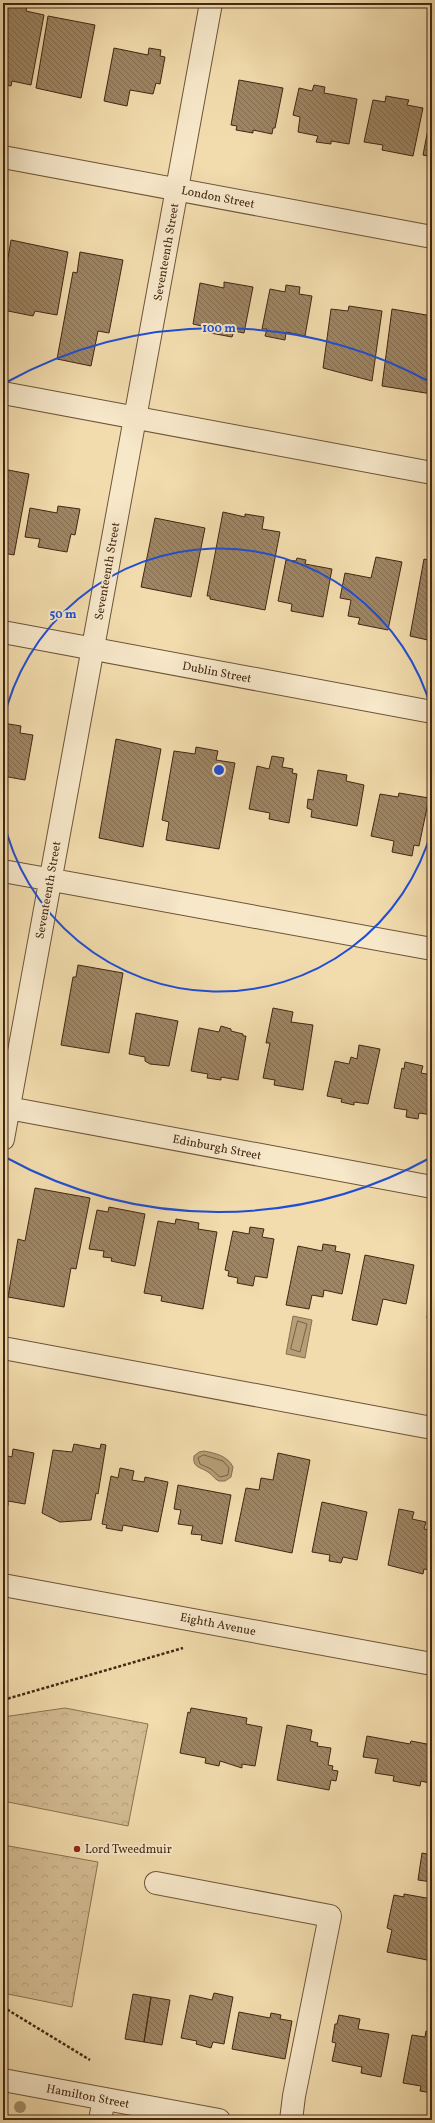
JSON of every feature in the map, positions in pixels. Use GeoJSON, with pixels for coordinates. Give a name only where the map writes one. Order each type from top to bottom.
{"type":"FeatureCollection","features":[{"type":"Feature","properties":{"kind":"street","name":"Seventeenth Street"},"geometry":{"type":"LineString","coordinates":[[3,1139],[6,1107],[93,649],[211,3]]}},
{"type":"Feature","properties":{"kind":"street","name":"London Street"},"geometry":{"type":"LineString","coordinates":[[3,157],[432,237]]}},
{"type":"Feature","properties":{"kind":"street"},"geometry":{"type":"LineString","coordinates":[[3,393],[432,473]]}},
{"type":"Feature","properties":{"kind":"street","name":"Dublin Street"},"geometry":{"type":"LineString","coordinates":[[3,632],[432,712]]}},
{"type":"Feature","properties":{"kind":"street"},"geometry":{"type":"LineString","coordinates":[[3,871],[432,949]]}},
{"type":"Feature","properties":{"kind":"street","name":"Edinburgh Street"},"geometry":{"type":"LineString","coordinates":[[6,1107],[432,1187]]}},
{"type":"Feature","properties":{"kind":"street"},"geometry":{"type":"LineString","coordinates":[[3,1348],[432,1428]]}},
{"type":"Feature","properties":{"kind":"street","name":"Eighth Avenue"},"geometry":{"type":"LineString","coordinates":[[3,1584],[432,1664]]}},
{"type":"Feature","properties":{"kind":"street"},"geometry":{"type":"LineString","coordinates":[[156,1883],[330,1916],[294,2096],[291,2120]]}},
{"type":"Feature","properties":{"kind":"street","name":"Hamilton Street"},"geometry":{"type":"LineString","coordinates":[[3,2080],[220,2120]]}},
{"type":"Feature","properties":{"kind":"street"},"geometry":{"type":"LineString","coordinates":[[100,2120],[104,2099]]}},
{"type":"Feature","properties":{"kind":"path"},"geometry":{"type":"LineString","coordinates":[[3,1700],[183,1648]]}},
{"type":"Feature","properties":{"kind":"path"},"geometry":{"type":"LineString","coordinates":[[3,2007],[90,2060]]}},
{"type":"Feature","properties":{"kind":"green space"},"geometry":{"type":"Polygon","coordinates":[[[65,1708],[148,1724],[128,1826],[3,1801],[3,1717],[65,1708]]]}},
{"type":"Feature","properties":{"kind":"green space"},"geometry":{"type":"Polygon","coordinates":[[[3,1845],[98,1862],[72,2007],[3,1993],[3,1845]]]}},
{"type":"Feature","properties":{"kind":"water"},"geometry":{"type":"Polygon","coordinates":[[[293,1316],[312,1320],[305,1358],[286,1354],[293,1316]]]}},
{"type":"Feature","properties":{"kind":"water"},"geometry":{"type":"Polygon","coordinates":[[[204,1451],[217,1454],[228,1460],[233,1467],[231,1477],[225,1481],[219,1481],[210,1473],[198,1467],[194,1463],[194,1456],[199,1452],[204,1451]]]}},
{"type":"Feature","properties":{"kind":"building"},"geometry":{"type":"Polygon","coordinates":[[[3,3],[27,5],[26,11],[44,15],[31,85],[12,81],[11,86],[3,84],[3,3]]]}},
{"type":"Feature","properties":{"kind":"building"},"geometry":{"type":"Polygon","coordinates":[[[48,16],[95,25],[81,98],[36,88],[48,16]]]}},
{"type":"Feature","properties":{"kind":"building"},"geometry":{"type":"Polygon","coordinates":[[[114,48],[148,55],[149,48],[161,50],[160,56],[165,57],[160,84],[156,83],[153,94],[130,90],[127,106],[104,101],[114,48]]]}},
{"type":"Feature","properties":{"kind":"building"},"geometry":{"type":"Polygon","coordinates":[[[239,80],[283,88],[275,128],[273,128],[272,134],[253,130],[253,133],[236,130],[237,126],[231,125],[239,80]]]}},
{"type":"Feature","properties":{"kind":"building"},"geometry":{"type":"Polygon","coordinates":[[[314,85],[325,87],[324,93],[357,99],[349,144],[331,141],[331,144],[316,142],[318,136],[298,132],[300,117],[293,115],[299,88],[312,91],[314,85]]]}},
{"type":"Feature","properties":{"kind":"building"},"geometry":{"type":"Polygon","coordinates":[[[386,96],[409,100],[407,105],[423,108],[413,156],[382,150],[383,145],[364,142],[373,100],[385,102],[386,96]]]}},
{"type":"Feature","properties":{"kind":"building"},"geometry":{"type":"Polygon","coordinates":[[[432,108],[432,157],[423,155],[432,108]]]}},
{"type":"Feature","properties":{"kind":"building"},"geometry":{"type":"Polygon","coordinates":[[[11,240],[68,252],[57,315],[35,311],[33,316],[3,310],[3,288],[11,240]]]}},
{"type":"Feature","properties":{"kind":"building"},"geometry":{"type":"Polygon","coordinates":[[[80,252],[123,260],[109,333],[98,331],[91,366],[57,359],[73,272],[77,273],[80,252]]]}},
{"type":"Feature","properties":{"kind":"building"},"geometry":{"type":"Polygon","coordinates":[[[224,282],[253,287],[244,333],[234,331],[232,337],[205,332],[206,327],[193,324],[200,283],[224,288],[224,282]]]}},
{"type":"Feature","properties":{"kind":"building"},"geometry":{"type":"Polygon","coordinates":[[[286,285],[300,287],[299,294],[312,296],[305,336],[286,332],[285,340],[265,336],[267,329],[262,329],[270,289],[285,292],[286,285]]]}},
{"type":"Feature","properties":{"kind":"building"},"geometry":{"type":"Polygon","coordinates":[[[349,306],[382,311],[372,381],[323,368],[331,309],[348,311],[349,306]]]}},
{"type":"Feature","properties":{"kind":"building"},"geometry":{"type":"Polygon","coordinates":[[[392,309],[432,316],[432,394],[382,386],[392,309]]]}},
{"type":"Feature","properties":{"kind":"building"},"geometry":{"type":"Polygon","coordinates":[[[3,469],[29,474],[14,555],[3,553],[3,469]]]}},
{"type":"Feature","properties":{"kind":"building"},"geometry":{"type":"Polygon","coordinates":[[[58,506],[80,509],[75,535],[71,534],[67,552],[38,547],[40,539],[25,537],[30,508],[57,513],[58,506]]]}},
{"type":"Feature","properties":{"kind":"building"},"geometry":{"type":"Polygon","coordinates":[[[223,512],[245,517],[245,514],[264,517],[262,529],[280,532],[265,610],[210,599],[210,596],[207,596],[223,512]]]}},
{"type":"Feature","properties":{"kind":"building"},"geometry":{"type":"Polygon","coordinates":[[[155,518],[205,528],[191,597],[141,587],[155,518]]]}},
{"type":"Feature","properties":{"kind":"building"},"geometry":{"type":"Polygon","coordinates":[[[376,557],[402,562],[388,630],[358,624],[360,618],[348,616],[351,600],[340,598],[345,573],[371,578],[376,557]]]}},
{"type":"Feature","properties":{"kind":"building"},"geometry":{"type":"Polygon","coordinates":[[[297,558],[306,560],[305,564],[332,569],[323,617],[291,611],[292,604],[278,601],[286,560],[296,561],[297,558]]]}},
{"type":"Feature","properties":{"kind":"building"},"geometry":{"type":"Polygon","coordinates":[[[424,559],[432,561],[432,641],[410,636],[424,559]]]}},
{"type":"Feature","properties":{"kind":"building"},"geometry":{"type":"Polygon","coordinates":[[[3,723],[21,726],[20,733],[33,735],[25,780],[3,776],[3,723]]]}},
{"type":"Feature","properties":{"kind":"building"},"geometry":{"type":"Polygon","coordinates":[[[116,739],[161,749],[143,847],[99,838],[116,739]]]}},
{"type":"Feature","properties":{"kind":"building"},"geometry":{"type":"Polygon","coordinates":[[[196,747],[218,751],[216,760],[235,763],[219,849],[166,840],[169,822],[162,820],[174,751],[195,754],[196,747]]]}},
{"type":"Feature","properties":{"kind":"building"},"geometry":{"type":"Polygon","coordinates":[[[272,756],[284,758],[282,767],[293,769],[292,773],[297,774],[289,823],[269,819],[270,813],[249,809],[257,766],[269,769],[272,756]]]}},
{"type":"Feature","properties":{"kind":"building"},"geometry":{"type":"Polygon","coordinates":[[[318,770],[347,775],[346,781],[364,785],[357,826],[311,817],[312,810],[307,808],[308,799],[313,800],[318,770]]]}},
{"type":"Feature","properties":{"kind":"building"},"geometry":{"type":"Polygon","coordinates":[[[399,793],[429,798],[419,846],[414,845],[412,856],[392,852],[394,841],[371,836],[380,794],[398,797],[399,793]]]}},
{"type":"Feature","properties":{"kind":"building"},"geometry":{"type":"Polygon","coordinates":[[[78,965],[123,973],[109,1053],[61,1045],[73,977],[76,977],[78,965]]]}},
{"type":"Feature","properties":{"kind":"building"},"geometry":{"type":"Polygon","coordinates":[[[273,1008],[293,1012],[291,1022],[313,1025],[303,1090],[274,1085],[275,1080],[263,1078],[270,1043],[266,1043],[273,1008]]]}},
{"type":"Feature","properties":{"kind":"building"},"geometry":{"type":"Polygon","coordinates":[[[136,1013],[178,1021],[169,1066],[150,1064],[145,1061],[145,1057],[129,1054],[136,1013]]]}},
{"type":"Feature","properties":{"kind":"building"},"geometry":{"type":"Polygon","coordinates":[[[221,1026],[246,1036],[238,1080],[221,1077],[221,1080],[207,1078],[208,1074],[191,1071],[199,1028],[219,1032],[221,1026]]]}},
{"type":"Feature","properties":{"kind":"building"},"geometry":{"type":"Polygon","coordinates":[[[359,1045],[380,1049],[368,1104],[354,1102],[354,1105],[341,1102],[342,1099],[327,1096],[335,1061],[349,1064],[351,1057],[357,1059],[359,1045]]]}},
{"type":"Feature","properties":{"kind":"building"},"geometry":{"type":"Polygon","coordinates":[[[405,1062],[423,1066],[421,1073],[432,1075],[432,1115],[419,1113],[418,1119],[406,1117],[407,1110],[394,1108],[402,1068],[404,1069],[405,1062]]]}},
{"type":"Feature","properties":{"kind":"building"},"geometry":{"type":"Polygon","coordinates":[[[35,1188],[90,1198],[76,1269],[71,1268],[64,1307],[8,1297],[18,1239],[25,1241],[35,1188]]]}},
{"type":"Feature","properties":{"kind":"building"},"geometry":{"type":"Polygon","coordinates":[[[109,1207],[145,1214],[135,1266],[111,1261],[112,1258],[103,1257],[104,1251],[89,1249],[97,1210],[108,1212],[109,1207]]]}},
{"type":"Feature","properties":{"kind":"building"},"geometry":{"type":"Polygon","coordinates":[[[176,1219],[199,1223],[198,1229],[217,1232],[203,1309],[161,1301],[162,1296],[144,1293],[158,1221],[175,1224],[176,1219]]]}},
{"type":"Feature","properties":{"kind":"building"},"geometry":{"type":"Polygon","coordinates":[[[250,1227],[264,1229],[262,1237],[274,1239],[267,1278],[255,1276],[253,1286],[237,1283],[238,1278],[228,1276],[229,1271],[225,1270],[233,1231],[249,1234],[250,1227]]]}},
{"type":"Feature","properties":{"kind":"building"},"geometry":{"type":"Polygon","coordinates":[[[323,1244],[336,1246],[335,1251],[350,1254],[342,1294],[324,1290],[323,1297],[312,1295],[309,1309],[286,1305],[298,1246],[322,1251],[323,1244]]]}},
{"type":"Feature","properties":{"kind":"building"},"geometry":{"type":"Polygon","coordinates":[[[365,1255],[414,1265],[406,1304],[383,1299],[377,1325],[352,1320],[365,1255]]]}},
{"type":"Feature","properties":{"kind":"building"},"geometry":{"type":"Polygon","coordinates":[[[432,1291],[432,1319],[427,1318],[432,1291]]]}},
{"type":"Feature","properties":{"kind":"building"},"geometry":{"type":"Polygon","coordinates":[[[74,1444],[100,1449],[101,1444],[106,1445],[98,1494],[96,1493],[91,1520],[60,1522],[42,1513],[53,1450],[72,1452],[74,1444]]]}},
{"type":"Feature","properties":{"kind":"building"},"geometry":{"type":"Polygon","coordinates":[[[13,1449],[34,1453],[25,1504],[8,1501],[8,1506],[3,1505],[3,1455],[12,1457],[13,1449]]]}},
{"type":"Feature","properties":{"kind":"building"},"geometry":{"type":"Polygon","coordinates":[[[278,1453],[310,1460],[292,1553],[235,1541],[246,1488],[259,1490],[261,1478],[273,1480],[278,1453]]]}},
{"type":"Feature","properties":{"kind":"building"},"geometry":{"type":"Polygon","coordinates":[[[120,1468],[134,1471],[132,1480],[144,1482],[145,1477],[168,1482],[158,1532],[123,1525],[122,1531],[106,1528],[107,1525],[102,1524],[111,1476],[118,1478],[120,1468]]]}},
{"type":"Feature","properties":{"kind":"building"},"geometry":{"type":"Polygon","coordinates":[[[178,1485],[231,1495],[222,1544],[201,1540],[202,1535],[191,1534],[193,1526],[178,1524],[181,1510],[174,1509],[178,1485]]]}},
{"type":"Feature","properties":{"kind":"building"},"geometry":{"type":"Polygon","coordinates":[[[322,1502],[367,1512],[357,1560],[343,1557],[341,1563],[329,1561],[330,1555],[312,1552],[322,1502]]]}},
{"type":"Feature","properties":{"kind":"building"},"geometry":{"type":"Polygon","coordinates":[[[399,1509],[414,1512],[412,1519],[426,1522],[424,1529],[432,1530],[432,1570],[424,1569],[423,1574],[388,1565],[399,1509]]]}},
{"type":"Feature","properties":{"kind":"building"},"geometry":{"type":"Polygon","coordinates":[[[191,1708],[247,1718],[246,1724],[262,1727],[255,1766],[242,1764],[242,1768],[220,1761],[219,1766],[205,1763],[206,1758],[180,1753],[188,1712],[190,1713],[191,1708]]]}},
{"type":"Feature","properties":{"kind":"building"},"geometry":{"type":"Polygon","coordinates":[[[287,1725],[312,1730],[310,1741],[318,1743],[317,1746],[331,1748],[328,1765],[333,1766],[332,1770],[338,1771],[336,1781],[331,1780],[329,1790],[277,1780],[287,1725]]]}},
{"type":"Feature","properties":{"kind":"building"},"geometry":{"type":"Polygon","coordinates":[[[367,1736],[410,1744],[411,1741],[432,1745],[432,1768],[429,1783],[421,1781],[420,1786],[393,1781],[394,1776],[375,1773],[378,1759],[363,1757],[367,1736]]]}},
{"type":"Feature","properties":{"kind":"building"},"geometry":{"type":"Polygon","coordinates":[[[422,1853],[432,1855],[432,1882],[418,1880],[422,1853]]]}},
{"type":"Feature","properties":{"kind":"building"},"geometry":{"type":"Polygon","coordinates":[[[404,1894],[432,1899],[432,1961],[387,1952],[392,1930],[387,1928],[394,1895],[404,1897],[404,1894]]]}},
{"type":"Feature","properties":{"kind":"building"},"geometry":{"type":"Polygon","coordinates":[[[214,1993],[233,1997],[224,2044],[213,2042],[211,2048],[196,2044],[197,2041],[181,2038],[190,1995],[212,2000],[214,1993]]]}},
{"type":"Feature","properties":{"kind":"building"},"geometry":{"type":"Polygon","coordinates":[[[133,1994],[151,1997],[144,2042],[125,2039],[133,1994]]]}},
{"type":"Feature","properties":{"kind":"building"},"geometry":{"type":"Polygon","coordinates":[[[151,1997],[170,2000],[162,2045],[144,2042],[151,1997]]]}},
{"type":"Feature","properties":{"kind":"building"},"geometry":{"type":"Polygon","coordinates":[[[239,2012],[270,2018],[271,2013],[281,2015],[280,2019],[292,2021],[285,2059],[232,2049],[239,2012]]]}},
{"type":"Feature","properties":{"kind":"building"},"geometry":{"type":"Polygon","coordinates":[[[339,2015],[360,2019],[358,2029],[389,2034],[381,2077],[361,2073],[362,2067],[332,2061],[336,2043],[332,2042],[335,2024],[337,2024],[339,2015]]]}},
{"type":"Feature","properties":{"kind":"building"},"geometry":{"type":"Polygon","coordinates":[[[426,2031],[432,2032],[432,2093],[420,2091],[421,2086],[403,2083],[412,2035],[425,2037],[426,2031]]]}},
{"type":"Feature","properties":{"kind":"place","name":"Lord Tweedmuir"},"geometry":{"type":"Point","coordinates":[77,1849]}}]}
